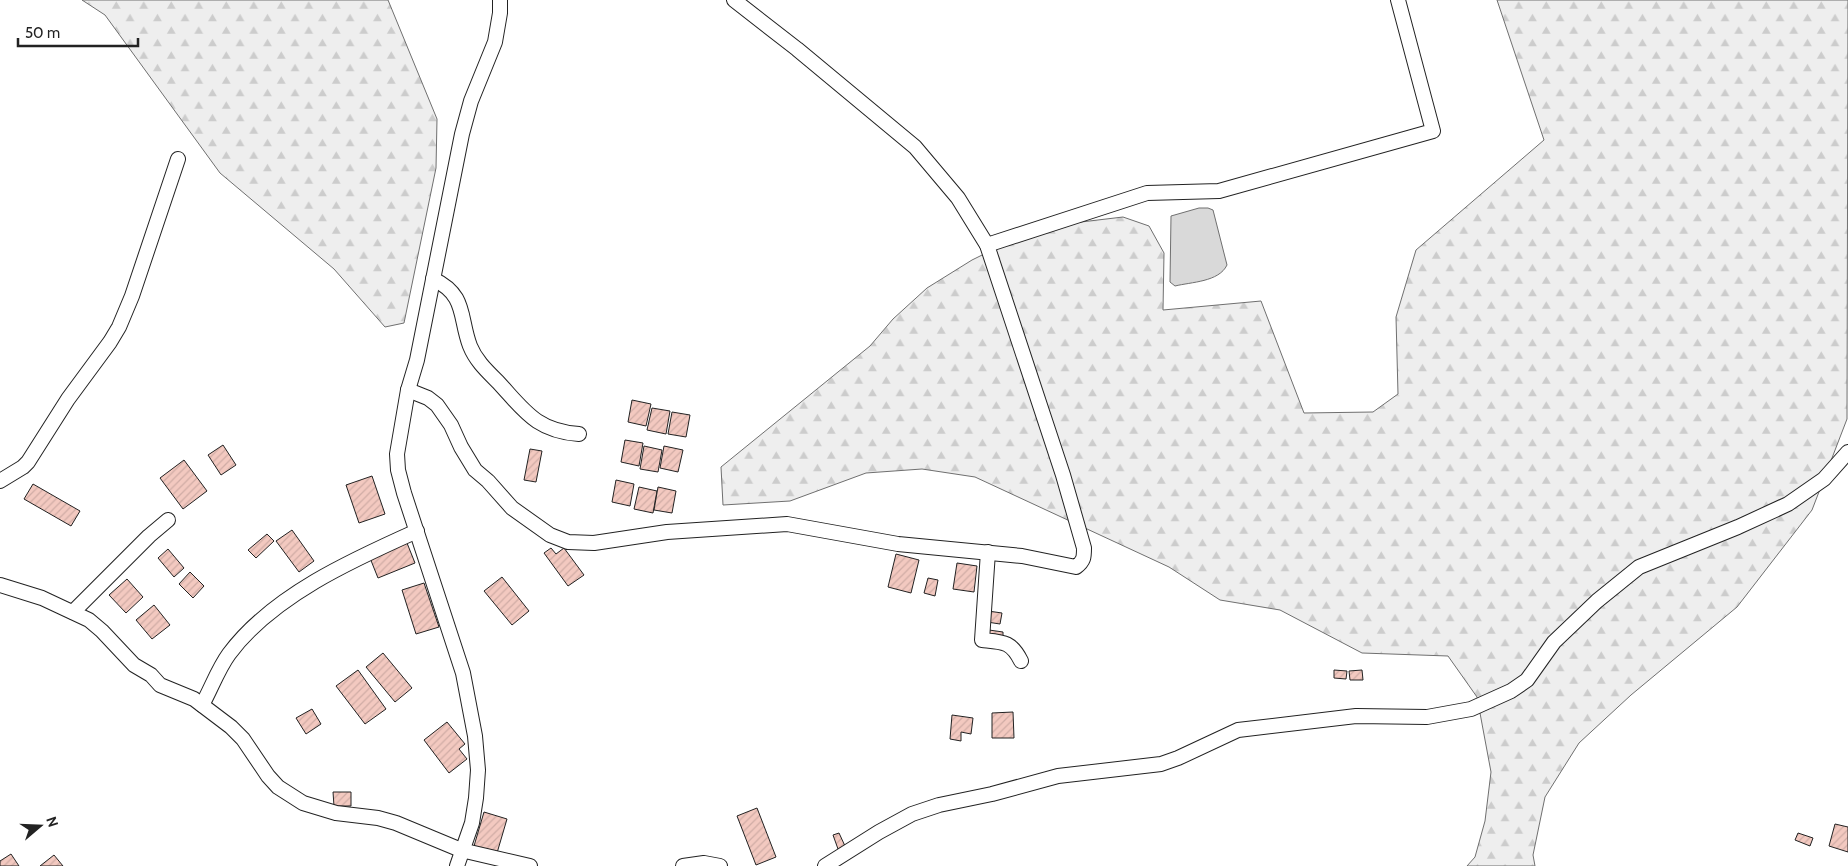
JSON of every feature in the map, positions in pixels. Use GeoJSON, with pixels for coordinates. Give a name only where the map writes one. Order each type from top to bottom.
{"type":"FeatureCollection","features":[{"type":"Feature","properties":{"kind":"street"},"geometry":{"type":"LineString","coordinates":[[457,866],[472,823],[476,798],[478,770],[475,736],[463,673],[402,487],[397,454],[408,390],[417,360],[462,134],[471,101],[496,42],[500,0]]}},
{"type":"Feature","properties":{"kind":"street"},"geometry":{"type":"LineString","coordinates":[[408,390],[428,398],[437,405],[451,425],[461,447],[475,470],[488,481],[512,508],[550,535],[568,542],[594,543],[667,532],[787,524],[898,544],[1022,556],[1076,567],[1081,564],[1084,557],[1084,548],[1063,475],[987,245],[958,198],[915,147],[797,49],[734,0]]}},
{"type":"Feature","properties":{"kind":"street"},"geometry":{"type":"LineString","coordinates":[[987,245],[1146,193],[1219,191],[1433,131],[1398,0]]}},
{"type":"Feature","properties":{"kind":"street"},"geometry":{"type":"LineString","coordinates":[[0,481],[28,462],[68,399],[119,327],[132,296],[178,159]]}},
{"type":"Feature","properties":{"kind":"street"},"geometry":{"type":"LineString","coordinates":[[433,279],[446,286],[458,301],[470,347],[478,361],[522,410],[546,426],[562,432],[579,434]]}},
{"type":"Feature","properties":{"kind":"street"},"geometry":{"type":"LineString","coordinates":[[825,866],[904,818],[939,805],[992,794],[1058,776],[1161,764],[1238,730],[1356,716],[1427,717],[1471,710],[1511,691],[1527,680],[1554,642],[1598,601],[1639,567],[1738,527],[1788,504],[1824,479],[1848,452]]}},
{"type":"Feature","properties":{"kind":"street"},"geometry":{"type":"LineString","coordinates":[[74,612],[148,536],[168,520]]}},
{"type":"Feature","properties":{"kind":"street"},"geometry":{"type":"LineString","coordinates":[[202,705],[228,656],[241,640],[274,610],[324,575],[417,531]]}},
{"type":"Feature","properties":{"kind":"street"},"geometry":{"type":"LineString","coordinates":[[988,552],[982,640],[1005,642],[1016,652],[1021,661]]}},
{"type":"Feature","properties":{"kind":"street"},"geometry":{"type":"LineString","coordinates":[[0,585],[42,598],[88,620],[102,631],[134,665],[151,675],[160,685],[188,696],[231,727],[243,739],[268,776],[278,787],[303,803],[336,813],[378,818],[396,823],[461,850],[530,866]]}},
{"type":"Feature","properties":{"kind":"street"},"geometry":{"type":"LineString","coordinates":[[684,866],[704,863],[720,866]]}},
{"type":"Feature","properties":{"kind":"green space"},"geometry":{"type":"Polygon","coordinates":[[[82,0],[388,0],[437,119],[436,168],[404,323],[385,327],[334,269],[220,173],[105,15],[82,0]]]}},
{"type":"Feature","properties":{"kind":"green space"},"geometry":{"type":"Polygon","coordinates":[[[1497,0],[1848,0],[1847,419],[1812,510],[1737,607],[1631,695],[1579,743],[1545,797],[1533,855],[1535,866],[1467,866],[1475,857],[1485,821],[1491,772],[1477,697],[1448,656],[1362,653],[1280,610],[1220,600],[1169,567],[975,477],[922,469],[866,473],[790,501],[723,505],[721,467],[870,346],[893,319],[927,288],[972,260],[1039,227],[1123,217],[1149,226],[1164,253],[1163,310],[1261,301],[1304,413],[1373,412],[1398,394],[1396,317],[1416,250],[1544,140],[1497,0]]]}},
{"type":"Feature","properties":{"kind":"shaded area"},"geometry":{"type":"Polygon","coordinates":[[[1199,208],[1213,210],[1227,265],[1223,271],[1211,278],[1175,286],[1170,282],[1171,216],[1199,208]]]}},
{"type":"Feature","properties":{"kind":"building"},"geometry":{"type":"Polygon","coordinates":[[[632,400],[651,404],[646,426],[628,422],[632,400]]]}},
{"type":"Feature","properties":{"kind":"building"},"geometry":{"type":"Polygon","coordinates":[[[652,408],[670,411],[666,434],[647,430],[652,408]]]}},
{"type":"Feature","properties":{"kind":"building"},"geometry":{"type":"Polygon","coordinates":[[[672,412],[690,415],[686,437],[668,434],[672,412]]]}},
{"type":"Feature","properties":{"kind":"building"},"geometry":{"type":"Polygon","coordinates":[[[625,440],[643,443],[639,466],[621,462],[625,440]]]}},
{"type":"Feature","properties":{"kind":"building"},"geometry":{"type":"Polygon","coordinates":[[[223,445],[236,465],[221,475],[208,455],[223,445]]]}},
{"type":"Feature","properties":{"kind":"building"},"geometry":{"type":"Polygon","coordinates":[[[644,446],[662,450],[658,472],[640,469],[644,446]]]}},
{"type":"Feature","properties":{"kind":"building"},"geometry":{"type":"Polygon","coordinates":[[[664,446],[683,450],[678,472],[660,468],[664,446]]]}},
{"type":"Feature","properties":{"kind":"building"},"geometry":{"type":"Polygon","coordinates":[[[530,449],[542,451],[536,482],[524,480],[530,449]]]}},
{"type":"Feature","properties":{"kind":"building"},"geometry":{"type":"Polygon","coordinates":[[[184,460],[207,491],[183,509],[160,478],[184,460]]]}},
{"type":"Feature","properties":{"kind":"building"},"geometry":{"type":"Polygon","coordinates":[[[372,476],[385,514],[359,523],[346,485],[372,476]]]}},
{"type":"Feature","properties":{"kind":"building"},"geometry":{"type":"Polygon","coordinates":[[[616,480],[634,484],[630,506],[612,502],[616,480]]]}},
{"type":"Feature","properties":{"kind":"building"},"geometry":{"type":"Polygon","coordinates":[[[33,484],[80,511],[71,526],[24,499],[33,484]]]}},
{"type":"Feature","properties":{"kind":"building"},"geometry":{"type":"Polygon","coordinates":[[[639,487],[657,491],[653,513],[634,509],[639,487]]]}},
{"type":"Feature","properties":{"kind":"building"},"geometry":{"type":"Polygon","coordinates":[[[658,487],[676,491],[672,513],[654,510],[658,487]]]}},
{"type":"Feature","properties":{"kind":"building"},"geometry":{"type":"Polygon","coordinates":[[[292,530],[314,561],[299,572],[276,541],[292,530]]]}},
{"type":"Feature","properties":{"kind":"building"},"geometry":{"type":"Polygon","coordinates":[[[267,534],[274,541],[256,558],[248,550],[267,534]]]}},
{"type":"Feature","properties":{"kind":"building"},"geometry":{"type":"Polygon","coordinates":[[[407,543],[415,563],[378,578],[370,558],[407,543]]]}},
{"type":"Feature","properties":{"kind":"building"},"geometry":{"type":"Polygon","coordinates":[[[551,548],[556,554],[564,548],[584,575],[568,586],[544,553],[551,548]]]}},
{"type":"Feature","properties":{"kind":"building"},"geometry":{"type":"Polygon","coordinates":[[[168,549],[184,568],[174,577],[158,558],[168,549]]]}},
{"type":"Feature","properties":{"kind":"building"},"geometry":{"type":"Polygon","coordinates":[[[896,554],[919,560],[911,593],[888,587],[896,554]]]}},
{"type":"Feature","properties":{"kind":"building"},"geometry":{"type":"Polygon","coordinates":[[[957,563],[977,566],[974,592],[953,589],[957,563]]]}},
{"type":"Feature","properties":{"kind":"building"},"geometry":{"type":"Polygon","coordinates":[[[190,572],[204,586],[193,598],[179,584],[190,572]]]}},
{"type":"Feature","properties":{"kind":"building"},"geometry":{"type":"Polygon","coordinates":[[[502,577],[529,611],[512,625],[484,591],[502,577]]]}},
{"type":"Feature","properties":{"kind":"building"},"geometry":{"type":"Polygon","coordinates":[[[928,578],[938,580],[935,596],[924,593],[928,578]]]}},
{"type":"Feature","properties":{"kind":"building"},"geometry":{"type":"Polygon","coordinates":[[[127,579],[143,597],[126,613],[109,595],[127,579]]]}},
{"type":"Feature","properties":{"kind":"building"},"geometry":{"type":"Polygon","coordinates":[[[424,583],[439,627],[416,634],[402,590],[424,583]]]}},
{"type":"Feature","properties":{"kind":"building"},"geometry":{"type":"Polygon","coordinates":[[[154,605],[170,625],[152,639],[136,620],[154,605]]]}},
{"type":"Feature","properties":{"kind":"building"},"geometry":{"type":"Polygon","coordinates":[[[988,611],[1002,613],[1000,624],[987,622],[988,611]]]}},
{"type":"Feature","properties":{"kind":"building"},"geometry":{"type":"Polygon","coordinates":[[[989,630],[1003,632],[1003,638],[988,636],[989,630]]]}},
{"type":"Feature","properties":{"kind":"building"},"geometry":{"type":"Polygon","coordinates":[[[383,653],[412,688],[395,702],[366,667],[383,653]]]}},
{"type":"Feature","properties":{"kind":"building"},"geometry":{"type":"Polygon","coordinates":[[[358,670],[386,709],[365,724],[336,686],[358,670]]]}},
{"type":"Feature","properties":{"kind":"building"},"geometry":{"type":"Polygon","coordinates":[[[1334,670],[1347,671],[1346,679],[1334,678],[1334,670]]]}},
{"type":"Feature","properties":{"kind":"building"},"geometry":{"type":"Polygon","coordinates":[[[1362,670],[1363,680],[1350,680],[1349,671],[1362,670]]]}},
{"type":"Feature","properties":{"kind":"building"},"geometry":{"type":"Polygon","coordinates":[[[312,709],[321,724],[306,734],[296,718],[312,709]]]}},
{"type":"Feature","properties":{"kind":"building"},"geometry":{"type":"Polygon","coordinates":[[[1013,712],[1014,738],[992,738],[992,713],[1013,712]]]}},
{"type":"Feature","properties":{"kind":"building"},"geometry":{"type":"Polygon","coordinates":[[[952,715],[973,718],[971,734],[961,732],[961,741],[950,739],[952,715]]]}},
{"type":"Feature","properties":{"kind":"building"},"geometry":{"type":"Polygon","coordinates":[[[447,722],[465,744],[459,749],[467,759],[449,773],[424,740],[447,722]]]}},
{"type":"Feature","properties":{"kind":"building"},"geometry":{"type":"Polygon","coordinates":[[[333,792],[351,792],[351,806],[334,806],[333,792]]]}},
{"type":"Feature","properties":{"kind":"building"},"geometry":{"type":"Polygon","coordinates":[[[757,808],[776,857],[756,865],[737,816],[757,808]]]}},
{"type":"Feature","properties":{"kind":"building"},"geometry":{"type":"Polygon","coordinates":[[[484,812],[507,819],[497,853],[474,846],[484,812]]]}},
{"type":"Feature","properties":{"kind":"building"},"geometry":{"type":"Polygon","coordinates":[[[1835,824],[1848,827],[1848,852],[1829,846],[1835,824]]]}},
{"type":"Feature","properties":{"kind":"building"},"geometry":{"type":"Polygon","coordinates":[[[839,833],[845,846],[838,849],[833,835],[839,833]]]}},
{"type":"Feature","properties":{"kind":"building"},"geometry":{"type":"Polygon","coordinates":[[[1798,833],[1813,838],[1810,846],[1795,840],[1798,833]]]}},
{"type":"Feature","properties":{"kind":"building"},"geometry":{"type":"Polygon","coordinates":[[[11,854],[19,866],[0,866],[0,861],[11,854]]]}},
{"type":"Feature","properties":{"kind":"building"},"geometry":{"type":"Polygon","coordinates":[[[54,855],[63,866],[40,866],[54,855]]]}}]}
